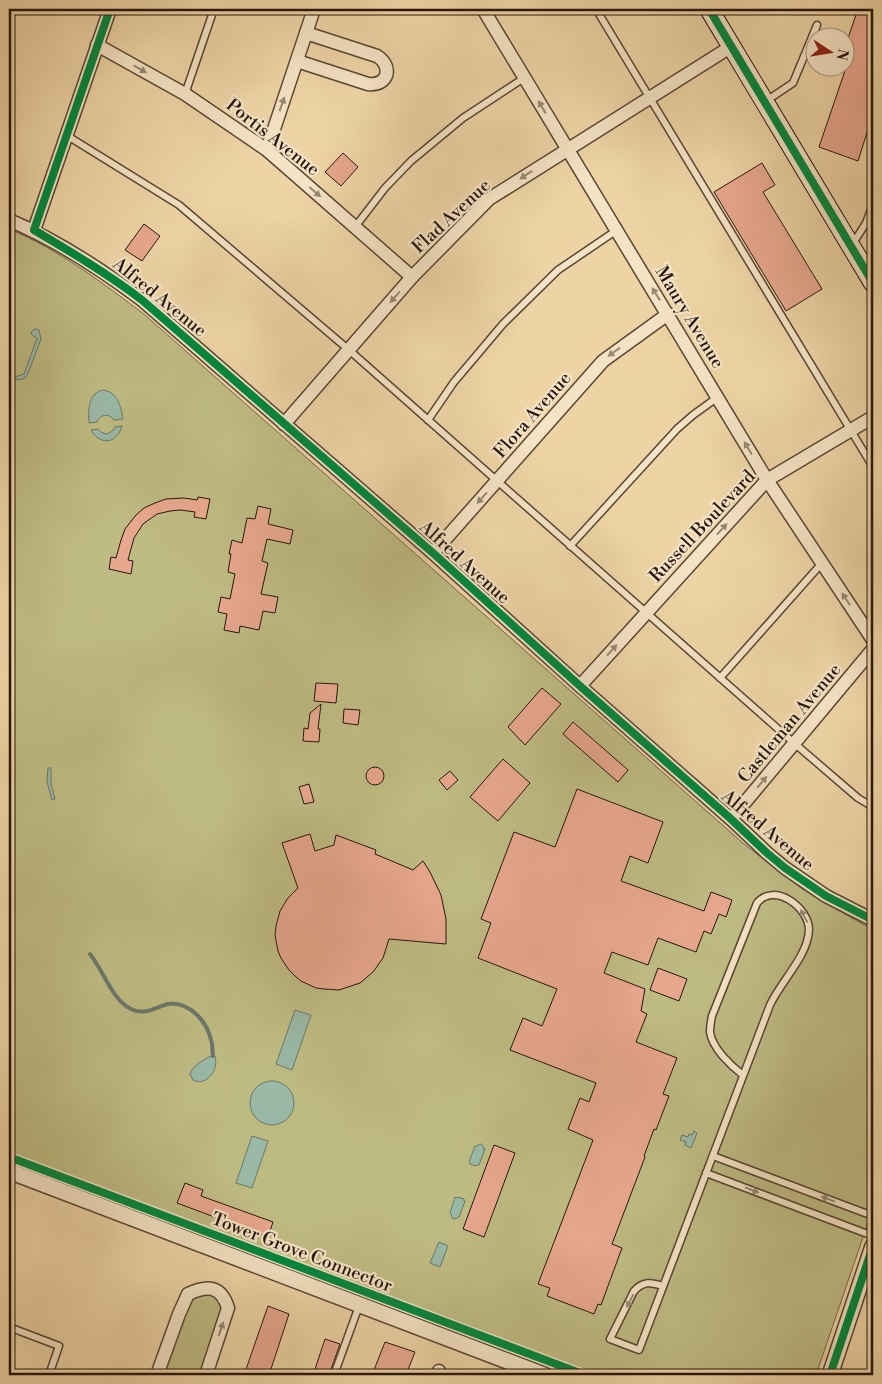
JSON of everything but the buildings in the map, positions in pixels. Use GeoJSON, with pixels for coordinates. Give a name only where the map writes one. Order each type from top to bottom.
{"type":"FeatureCollection","features":[{"type":"Feature","properties":{"kind":"main road"},"geometry":{"type":"LineString","coordinates":[[709,9],[873,283]]}},
{"type":"Feature","properties":{"kind":"street"},"geometry":{"type":"LineString","coordinates":[[34,230],[110,9]]}},
{"type":"Feature","properties":{"kind":"street"},"geometry":{"type":"LineString","coordinates":[[266,150],[314,9]]}},
{"type":"Feature","properties":{"kind":"street","name":"Maury Avenue"},"geometry":{"type":"LineString","coordinates":[[483,9],[767,480],[873,640]]}},
{"type":"Feature","properties":{"kind":"street"},"geometry":{"type":"LineString","coordinates":[[297,61],[374,85],[384,80],[386,75],[386,63],[377,56],[306,32]]}},
{"type":"Feature","properties":{"kind":"street","name":"Portis Avenue"},"geometry":{"type":"LineString","coordinates":[[97,45],[185,94],[266,150],[412,277]]}},
{"type":"Feature","properties":{"kind":"street","name":"Flad Avenue"},"geometry":{"type":"LineString","coordinates":[[284,424],[412,277],[488,199],[732,46]]}},
{"type":"Feature","properties":{"kind":"street","name":"Alfred Avenue"},"geometry":{"type":"LineString","coordinates":[[9,220],[34,230],[119,283],[142,300],[433,553],[767,852],[826,896],[873,920]]}},
{"type":"Feature","properties":{"kind":"street","name":"Flora Avenue"},"geometry":{"type":"LineString","coordinates":[[433,553],[603,361],[668,314]]}},
{"type":"Feature","properties":{"kind":"street","name":"Russell Boulevard"},"geometry":{"type":"LineString","coordinates":[[580,686],[767,480],[873,417]]}},
{"type":"Feature","properties":{"kind":"street","name":"Castleman Avenue"},"geometry":{"type":"LineString","coordinates":[[731,819],[873,648]]}},
{"type":"Feature","properties":{"kind":"street"},"geometry":{"type":"LineString","coordinates":[[9,1171],[544,1375]]}},
{"type":"Feature","properties":{"kind":"street"},"geometry":{"type":"LineString","coordinates":[[830,1375],[873,1246]]}},
{"type":"Feature","properties":{"kind":"street"},"geometry":{"type":"LineString","coordinates":[[157,1375],[188,1294],[209,1288],[225,1297],[228,1308],[206,1375]]}},
{"type":"Feature","properties":{"kind":"lane"},"geometry":{"type":"LineString","coordinates":[[185,94],[214,9]]}},
{"type":"Feature","properties":{"kind":"lane"},"geometry":{"type":"LineString","coordinates":[[596,9],[873,467]]}},
{"type":"Feature","properties":{"kind":"lane"},"geometry":{"type":"LineString","coordinates":[[765,102],[793,83],[818,25]]}},
{"type":"Feature","properties":{"kind":"lane"},"geometry":{"type":"LineString","coordinates":[[354,227],[385,188],[411,161],[462,118],[524,78]]}},
{"type":"Feature","properties":{"kind":"lane"},"geometry":{"type":"LineString","coordinates":[[66,135],[179,205],[349,350],[794,743],[858,798],[873,807]]}},
{"type":"Feature","properties":{"kind":"lane"},"geometry":{"type":"LineString","coordinates":[[851,246],[866,223],[873,204]]}},
{"type":"Feature","properties":{"kind":"lane"},"geometry":{"type":"LineString","coordinates":[[428,420],[454,382],[503,324],[558,270],[617,230]]}},
{"type":"Feature","properties":{"kind":"lane"},"geometry":{"type":"LineString","coordinates":[[570,546],[677,429],[718,397]]}},
{"type":"Feature","properties":{"kind":"lane"},"geometry":{"type":"LineString","coordinates":[[720,678],[822,563]]}},
{"type":"Feature","properties":{"kind":"lane"},"geometry":{"type":"LineString","coordinates":[[663,1286],[650,1282],[638,1287],[610,1339],[639,1350],[773,998],[798,960],[806,944],[809,930],[808,922],[800,908],[782,897],[769,895],[760,899],[757,903],[710,1025],[710,1034],[718,1048],[728,1062],[743,1075]]}},
{"type":"Feature","properties":{"kind":"lane"},"geometry":{"type":"LineString","coordinates":[[713,1156],[873,1216]]}},
{"type":"Feature","properties":{"kind":"lane"},"geometry":{"type":"LineString","coordinates":[[706,1173],[873,1236]]}},
{"type":"Feature","properties":{"kind":"lane"},"geometry":{"type":"LineString","coordinates":[[334,1375],[359,1305]]}},
{"type":"Feature","properties":{"kind":"lane"},"geometry":{"type":"LineString","coordinates":[[9,1327],[59,1346],[49,1375]]}},
{"type":"Feature","properties":{"kind":"shaded area"},"geometry":{"type":"Polygon","coordinates":[[[9,229],[45,246],[96,279],[145,315],[744,844],[801,888],[873,930],[873,1208],[816,1375],[590,1375],[9,1154],[9,229]]]}},
{"type":"Feature","properties":{"kind":"shaded area"},"geometry":{"type":"Polygon","coordinates":[[[35,329],[39,330],[41,339],[27,376],[16,380],[9,378],[9,375],[15,377],[24,374],[37,338],[31,332],[35,329]]]}},
{"type":"Feature","properties":{"kind":"shaded area"},"geometry":{"type":"Polygon","coordinates":[[[103,390],[108,391],[118,401],[123,419],[114,420],[110,416],[105,415],[100,417],[97,422],[89,423],[89,408],[92,398],[103,390]]]}},
{"type":"Feature","properties":{"kind":"shaded area"},"geometry":{"type":"Polygon","coordinates":[[[122,426],[120,432],[108,441],[99,439],[91,430],[98,429],[102,433],[107,434],[115,427],[122,426]]]}},
{"type":"Feature","properties":{"kind":"shaded area"},"geometry":{"type":"Polygon","coordinates":[[[48,768],[51,768],[51,784],[55,799],[52,800],[47,782],[48,768]]]}},
{"type":"Feature","properties":{"kind":"shaded area"},"geometry":{"type":"Polygon","coordinates":[[[295,1010],[311,1015],[292,1070],[276,1064],[295,1010]]]}},
{"type":"Feature","properties":{"kind":"shaded area"},"geometry":{"type":"Polygon","coordinates":[[[211,1056],[215,1056],[216,1061],[211,1076],[203,1081],[193,1080],[190,1074],[193,1068],[211,1056]]]}},
{"type":"Feature","properties":{"kind":"shaded area"},"geometry":{"type":"Polygon","coordinates":[[[272,1081],[284,1085],[290,1091],[294,1103],[290,1115],[284,1121],[272,1125],[260,1121],[254,1115],[250,1103],[254,1091],[260,1085],[272,1081]]]}},
{"type":"Feature","properties":{"kind":"shaded area"},"geometry":{"type":"Polygon","coordinates":[[[694,1131],[697,1133],[691,1148],[685,1145],[686,1142],[680,1140],[682,1135],[688,1137],[694,1131]]]}},
{"type":"Feature","properties":{"kind":"shaded area"},"geometry":{"type":"Polygon","coordinates":[[[252,1136],[268,1141],[252,1188],[236,1183],[252,1136]]]}},
{"type":"Feature","properties":{"kind":"shaded area"},"geometry":{"type":"Polygon","coordinates":[[[480,1144],[485,1149],[479,1165],[470,1164],[475,1146],[480,1144]]]}},
{"type":"Feature","properties":{"kind":"shaded area"},"geometry":{"type":"Polygon","coordinates":[[[455,1197],[465,1201],[459,1217],[453,1219],[450,1213],[455,1197]]]}},
{"type":"Feature","properties":{"kind":"shaded area"},"geometry":{"type":"Polygon","coordinates":[[[439,1242],[448,1246],[440,1267],[430,1263],[439,1242]]]}},
{"type":"Feature","properties":{"kind":"shaded area"},"geometry":{"type":"Polygon","coordinates":[[[198,1290],[225,1297],[206,1375],[157,1375],[179,1314],[198,1290]]]}},
{"type":"Feature","properties":{"kind":"waterway"},"geometry":{"type":"LineString","coordinates":[[90,954],[118,999],[131,1009],[141,1012],[168,1004],[176,1004],[190,1009],[206,1026],[212,1044],[213,1056]]}},
{"type":"Feature","properties":{"kind":"cycle path"},"geometry":{"type":"LineString","coordinates":[[110,9],[34,230],[103,272],[142,300],[433,553],[785,868],[826,896],[873,920]]}},
{"type":"Feature","properties":{"kind":"cycle path"},"geometry":{"type":"LineString","coordinates":[[709,9],[873,283]]}},
{"type":"Feature","properties":{"kind":"cycle path","name":"Tower Grove Connector"},"geometry":{"type":"LineString","coordinates":[[9,1157],[585,1375]]}},
{"type":"Feature","properties":{"kind":"cycle path"},"geometry":{"type":"LineString","coordinates":[[830,1375],[873,1246]]}}]}
